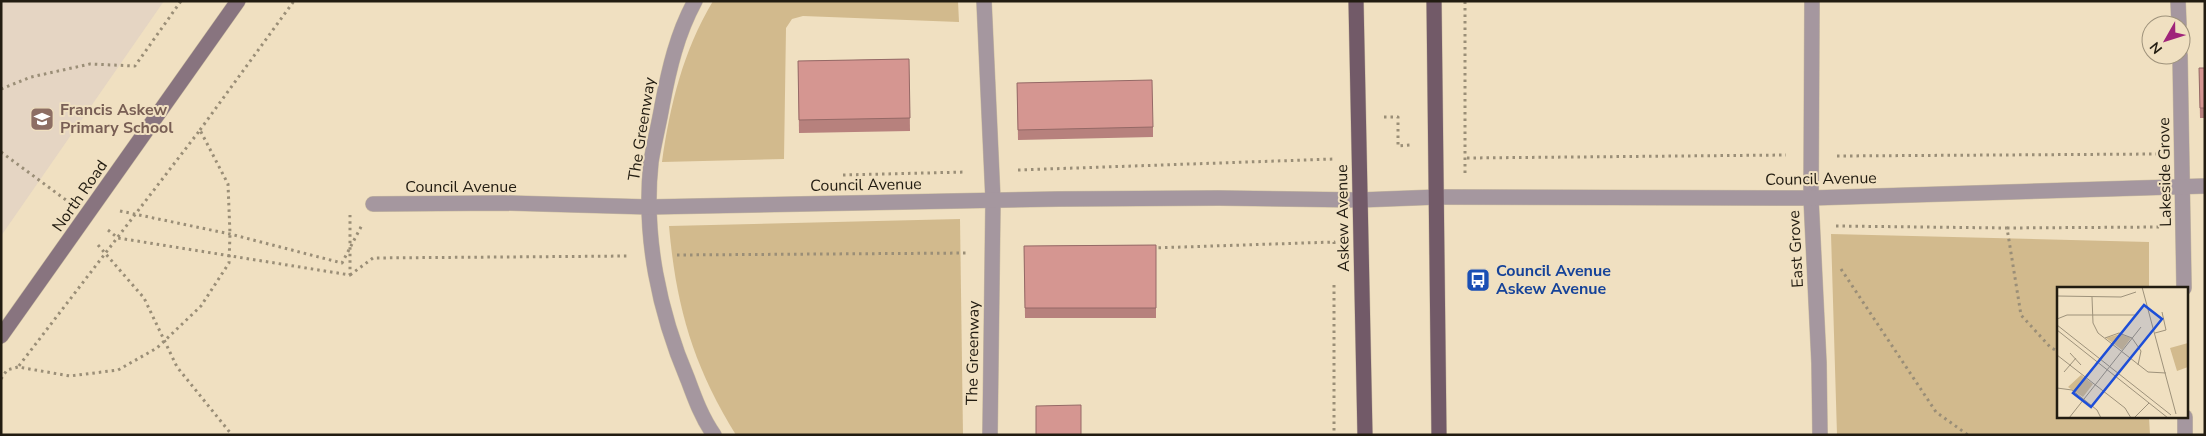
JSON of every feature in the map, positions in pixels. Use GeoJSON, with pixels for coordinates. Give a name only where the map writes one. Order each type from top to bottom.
{"type":"FeatureCollection","features":[{"type":"Feature","properties":{"kind":"main road","name":"Askew Avenue"},"geometry":{"type":"LineString","coordinates":[[1356,1],[1365,435]]}},
{"type":"Feature","properties":{"kind":"main road"},"geometry":{"type":"LineString","coordinates":[[1434,1],[1438,197],[1439,435]]}},
{"type":"Feature","properties":{"kind":"street","name":"North Road"},"geometry":{"type":"LineString","coordinates":[[1,336],[238,1]]}},
{"type":"Feature","properties":{"kind":"street","name":"The Greenway"},"geometry":{"type":"LineString","coordinates":[[695,1],[671,61],[652,161],[649,207],[654,255],[665,318],[683,369],[706,423],[714,435]]}},
{"type":"Feature","properties":{"kind":"street","name":"The Greenway"},"geometry":{"type":"LineString","coordinates":[[984,1],[992,200],[990,435]]}},
{"type":"Feature","properties":{"kind":"street","name":"East Grove"},"geometry":{"type":"LineString","coordinates":[[1812,1],[1812,198],[1820,435]]}},
{"type":"Feature","properties":{"kind":"street"},"geometry":{"type":"LineString","coordinates":[[2178,1],[2179,15]]}},
{"type":"Feature","properties":{"kind":"street","name":"Lakeside Grove"},"geometry":{"type":"LineString","coordinates":[[2180,65],[2184,287]]}},
{"type":"Feature","properties":{"kind":"street","name":"Council Avenue"},"geometry":{"type":"LineString","coordinates":[[372,204],[504,203],[649,207],[1210,198],[1360,200],[1438,197],[1812,198],[2205,186]]}},
{"type":"Feature","properties":{"kind":"street"},"geometry":{"type":"LineString","coordinates":[[2185,418],[2185,435]]}},
{"type":"Feature","properties":{"kind":"path"},"geometry":{"type":"LineString","coordinates":[[1,88],[31,77],[90,64],[135,66],[181,1]]}},
{"type":"Feature","properties":{"kind":"path"},"geometry":{"type":"LineString","coordinates":[[18,367],[136,215],[294,1]]}},
{"type":"Feature","properties":{"kind":"path"},"geometry":{"type":"LineString","coordinates":[[1466,1],[1467,158],[2161,154]]}},
{"type":"Feature","properties":{"kind":"path"},"geometry":{"type":"LineString","coordinates":[[1358,117],[1398,117],[1398,146],[1466,143]]}},
{"type":"Feature","properties":{"kind":"path"},"geometry":{"type":"LineString","coordinates":[[1,378],[8,370],[18,367],[70,376],[118,370],[157,348],[201,306],[229,263],[230,234],[228,184],[200,130]]}},
{"type":"Feature","properties":{"kind":"path"},"geometry":{"type":"LineString","coordinates":[[94,206],[230,234],[342,263],[372,204]]}},
{"type":"Feature","properties":{"kind":"path"},"geometry":{"type":"LineString","coordinates":[[81,225],[144,298],[177,366],[232,435]]}},
{"type":"Feature","properties":{"kind":"path"},"geometry":{"type":"LineString","coordinates":[[2007,228],[2183,228]]}},
{"type":"Feature","properties":{"kind":"path"},"geometry":{"type":"LineString","coordinates":[[1148,248],[1334,242],[1334,252]]}},
{"type":"Feature","properties":{"kind":"path"},"geometry":{"type":"LineString","coordinates":[[350,276],[373,258],[992,253]]}},
{"type":"Feature","properties":{"kind":"path"},"geometry":{"type":"LineString","coordinates":[[1836,262],[1936,412],[1968,435]]}},
{"type":"Feature","properties":{"kind":"path"},"geometry":{"type":"LineString","coordinates":[[1334,281],[1334,435]]}},
{"type":"Feature","properties":{"kind":"shaded area","name":"Francis Askew Primary School"},"geometry":{"type":"Polygon","coordinates":[[[1,1],[164,1],[1,236],[1,1]]]}},
{"type":"Feature","properties":{"kind":"shaded area"},"geometry":{"type":"Polygon","coordinates":[[[713,1],[958,1],[959,22],[803,16],[792,19],[786,28],[784,159],[662,162],[669,120],[679,79],[694,39],[713,1]]]}},
{"type":"Feature","properties":{"kind":"shaded area"},"geometry":{"type":"Polygon","coordinates":[[[960,219],[963,435],[736,435],[708,384],[689,335],[676,283],[669,226],[960,219]]]}},
{"type":"Feature","properties":{"kind":"shaded area"},"geometry":{"type":"Polygon","coordinates":[[[1831,234],[2149,242],[2149,287],[2057,287],[2057,418],[2149,418],[2150,435],[1837,435],[1831,234]]]}},
{"type":"Feature","properties":{"kind":"building"},"geometry":{"type":"Polygon","coordinates":[[[909,59],[910,118],[799,120],[798,61],[909,59]]]}},
{"type":"Feature","properties":{"kind":"building"},"geometry":{"type":"Polygon","coordinates":[[[2199,68],[2205,68],[2205,108],[2200,108],[2199,68]]]}},
{"type":"Feature","properties":{"kind":"building"},"geometry":{"type":"Polygon","coordinates":[[[1152,80],[1153,127],[1018,130],[1017,83],[1152,80]]]}},
{"type":"Feature","properties":{"kind":"building"},"geometry":{"type":"Polygon","coordinates":[[[1156,245],[1156,308],[1025,308],[1024,246],[1156,245]]]}},
{"type":"Feature","properties":{"kind":"building"},"geometry":{"type":"Polygon","coordinates":[[[1081,405],[1081,435],[1036,435],[1036,406],[1081,405]]]}},
{"type":"Feature","properties":{"kind":"place","name":"Francis Askew Primary School"},"geometry":{"type":"Point","coordinates":[42,119]}},
{"type":"Feature","properties":{"kind":"place","name":"Council Avenue Askew Avenue"},"geometry":{"type":"Point","coordinates":[1478,280]}}]}
